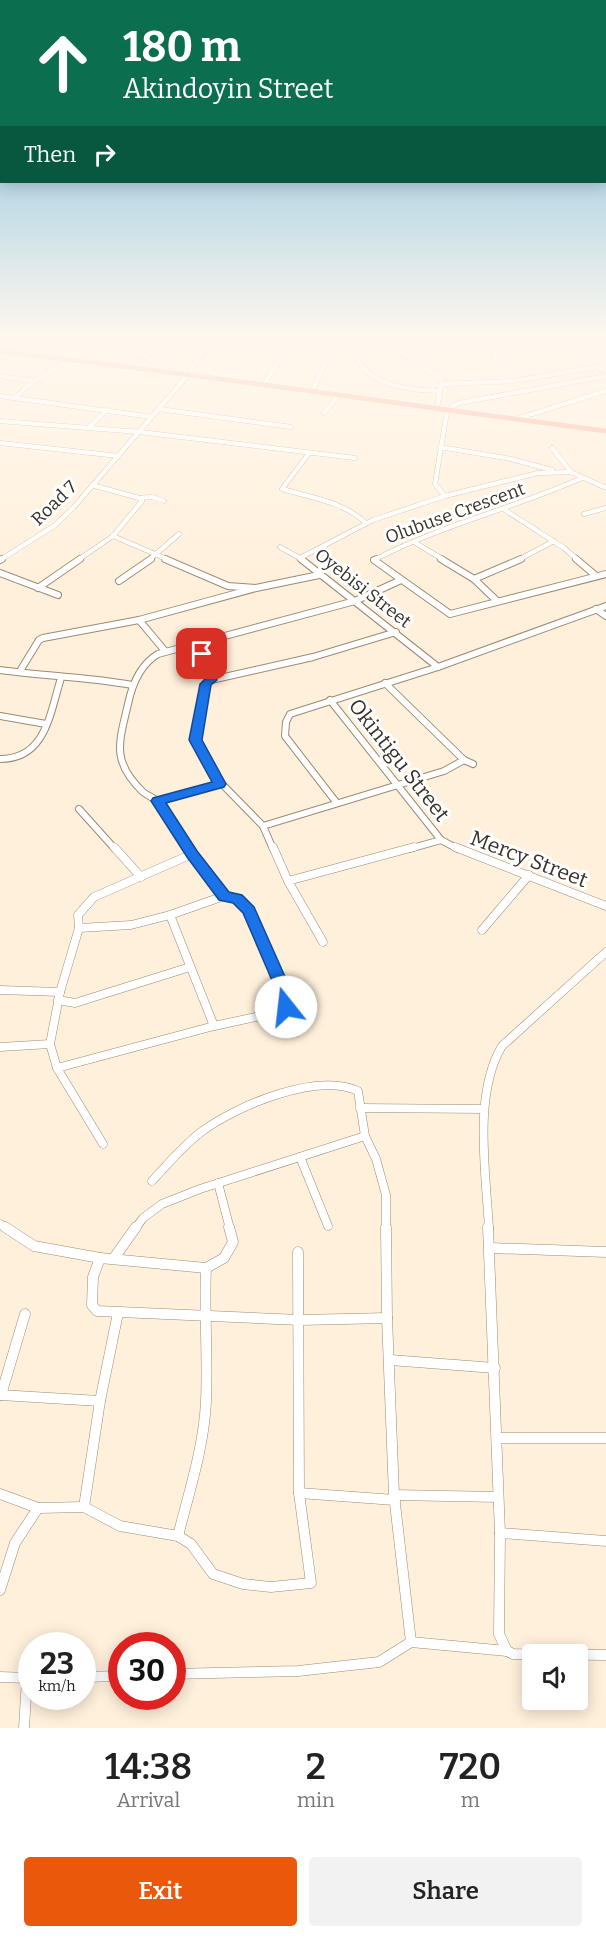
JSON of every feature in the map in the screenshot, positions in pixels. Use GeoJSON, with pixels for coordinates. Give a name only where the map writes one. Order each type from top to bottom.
{"type":"FeatureCollection","features":[{"type":"Feature","properties":{"kind":"main road"},"geometry":{"type":"LineString","coordinates":[[528,421],[606,431]]}},
{"type":"Feature","properties":{"kind":"street"},"geometry":{"type":"LineString","coordinates":[[0,421],[140,432],[355,458]]}},
{"type":"Feature","properties":{"kind":"street"},"geometry":{"type":"LineString","coordinates":[[88,428],[96,421]]}},
{"type":"Feature","properties":{"kind":"street","name":"Road 7"},"geometry":{"type":"LineString","coordinates":[[0,560],[54,526],[149,421]]}},
{"type":"Feature","properties":{"kind":"street"},"geometry":{"type":"LineString","coordinates":[[244,421],[291,427]]}},
{"type":"Feature","properties":{"kind":"street"},"geometry":{"type":"LineString","coordinates":[[446,421],[435,484],[446,496]]}},
{"type":"Feature","properties":{"kind":"street"},"geometry":{"type":"LineString","coordinates":[[0,443],[119,456]]}},
{"type":"Feature","properties":{"kind":"street"},"geometry":{"type":"LineString","coordinates":[[440,447],[511,459],[555,471]]}},
{"type":"Feature","properties":{"kind":"street"},"geometry":{"type":"LineString","coordinates":[[552,448],[571,472]]}},
{"type":"Feature","properties":{"kind":"street"},"geometry":{"type":"LineString","coordinates":[[309,453],[282,489],[328,500],[358,515],[366,523]]}},
{"type":"Feature","properties":{"kind":"street","name":"Oyebisi Street"},"geometry":{"type":"LineString","coordinates":[[438,667],[300,558],[366,523],[446,496],[555,471],[571,472],[606,488]]}},
{"type":"Feature","properties":{"kind":"street","name":"Olubuse Crescent"},"geometry":{"type":"LineString","coordinates":[[582,478],[505,510],[459,524],[374,558],[450,614],[606,574]]}},
{"type":"Feature","properties":{"kind":"street"},"geometry":{"type":"LineString","coordinates":[[92,484],[140,498],[152,497],[164,501]]}},
{"type":"Feature","properties":{"kind":"street"},"geometry":{"type":"LineString","coordinates":[[38,588],[113,536],[142,501],[140,498]]}},
{"type":"Feature","properties":{"kind":"street"},"geometry":{"type":"LineString","coordinates":[[584,514],[606,508]]}},
{"type":"Feature","properties":{"kind":"street"},"geometry":{"type":"LineString","coordinates":[[505,510],[554,542],[595,575]]}},
{"type":"Feature","properties":{"kind":"street"},"geometry":{"type":"LineString","coordinates":[[119,581],[158,554],[179,534]]}},
{"type":"Feature","properties":{"kind":"street"},"geometry":{"type":"LineString","coordinates":[[113,536],[158,554],[218,583],[239,588],[256,588]]}},
{"type":"Feature","properties":{"kind":"street"},"geometry":{"type":"LineString","coordinates":[[414,542],[474,579],[497,601]]}},
{"type":"Feature","properties":{"kind":"street"},"geometry":{"type":"LineString","coordinates":[[474,579],[505,567],[554,542]]}},
{"type":"Feature","properties":{"kind":"street"},"geometry":{"type":"LineString","coordinates":[[280,547],[300,558]]}},
{"type":"Feature","properties":{"kind":"street"},"geometry":{"type":"LineString","coordinates":[[0,573],[58,595]]}},
{"type":"Feature","properties":{"kind":"street"},"geometry":{"type":"LineString","coordinates":[[21,671],[39,640],[43,638],[139,620],[256,588],[319,575]]}},
{"type":"Feature","properties":{"kind":"street"},"geometry":{"type":"LineString","coordinates":[[224,896],[192,854],[158,801],[146,795],[132,781],[122,764],[118,746],[132,685],[151,658],[165,651],[355,601],[401,580]]}},
{"type":"Feature","properties":{"kind":"street"},"geometry":{"type":"LineString","coordinates":[[336,802],[285,736],[286,722],[290,714],[438,667],[606,606]]}},
{"type":"Feature","properties":{"kind":"street"},"geometry":{"type":"LineString","coordinates":[[596,609],[606,616]]}},
{"type":"Feature","properties":{"kind":"street"},"geometry":{"type":"LineString","coordinates":[[139,620],[165,651]]}},
{"type":"Feature","properties":{"kind":"street"},"geometry":{"type":"LineString","coordinates":[[323,942],[288,881],[263,826],[220,784],[196,740],[205,684],[211,680],[313,657],[396,632]]}},
{"type":"Feature","properties":{"kind":"street"},"geometry":{"type":"LineString","coordinates":[[196,643],[208,665],[211,680]]}},
{"type":"Feature","properties":{"kind":"street"},"geometry":{"type":"LineString","coordinates":[[0,670],[61,678],[92,678],[132,685]]}},
{"type":"Feature","properties":{"kind":"street"},"geometry":{"type":"LineString","coordinates":[[0,759],[15,758],[25,754],[34,746],[46,724],[61,678]]}},
{"type":"Feature","properties":{"kind":"street"},"geometry":{"type":"LineString","coordinates":[[385,683],[464,760],[473,764]]}},
{"type":"Feature","properties":{"kind":"street","name":"Okintigu Street"},"geometry":{"type":"LineString","coordinates":[[330,700],[441,840]]}},
{"type":"Feature","properties":{"kind":"street"},"geometry":{"type":"LineString","coordinates":[[0,716],[46,724]]}},
{"type":"Feature","properties":{"kind":"street"},"geometry":{"type":"LineString","coordinates":[[263,826],[444,771],[464,760]]}},
{"type":"Feature","properties":{"kind":"street"},"geometry":{"type":"LineString","coordinates":[[158,801],[220,784]]}},
{"type":"Feature","properties":{"kind":"street"},"geometry":{"type":"LineString","coordinates":[[79,809],[141,877]]}},
{"type":"Feature","properties":{"kind":"street"},"geometry":{"type":"LineString","coordinates":[[288,881],[441,840]]}},
{"type":"Feature","properties":{"kind":"street","name":"Mercy Street"},"geometry":{"type":"LineString","coordinates":[[441,840],[469,854],[606,906]]}},
{"type":"Feature","properties":{"kind":"street"},"geometry":{"type":"LineString","coordinates":[[104,1144],[57,1068],[50,1044],[59,996],[79,928],[78,915],[94,897],[192,854]]}},
{"type":"Feature","properties":{"kind":"street"},"geometry":{"type":"LineString","coordinates":[[482,930],[529,875]]}},
{"type":"Feature","properties":{"kind":"street"},"geometry":{"type":"LineString","coordinates":[[57,1068],[214,1026],[283,1011],[287,1003],[249,911],[237,899],[224,896],[170,915],[131,925],[79,928]]}},
{"type":"Feature","properties":{"kind":"street"},"geometry":{"type":"LineString","coordinates":[[170,915],[214,1026]]}},
{"type":"Feature","properties":{"kind":"street"},"geometry":{"type":"LineString","coordinates":[[507,1651],[499,1634],[500,1533],[484,1109],[485,1084],[490,1064],[502,1046],[606,952]]}},
{"type":"Feature","properties":{"kind":"street"},"geometry":{"type":"LineString","coordinates":[[0,990],[59,996],[75,1003],[190,967]]}},
{"type":"Feature","properties":{"kind":"street"},"geometry":{"type":"LineString","coordinates":[[0,1047],[50,1044]]}},
{"type":"Feature","properties":{"kind":"street"},"geometry":{"type":"LineString","coordinates":[[152,1182],[187,1143],[232,1112],[253,1104],[327,1085],[347,1085],[358,1091],[365,1136],[376,1159],[386,1195],[387,1318],[394,1497],[411,1642]]}},
{"type":"Feature","properties":{"kind":"street"},"geometry":{"type":"LineString","coordinates":[[360,1108],[484,1109]]}},
{"type":"Feature","properties":{"kind":"street"},"geometry":{"type":"LineString","coordinates":[[114,1258],[138,1224],[162,1204],[365,1136]]}},
{"type":"Feature","properties":{"kind":"street"},"geometry":{"type":"LineString","coordinates":[[300,1156],[328,1226]]}},
{"type":"Feature","properties":{"kind":"street"},"geometry":{"type":"LineString","coordinates":[[0,1224],[34,1246],[100,1258],[206,1268],[224,1258],[233,1242],[218,1184]]}},
{"type":"Feature","properties":{"kind":"street"},"geometry":{"type":"LineString","coordinates":[[490,1248],[606,1252]]}},
{"type":"Feature","properties":{"kind":"street"},"geometry":{"type":"LineString","coordinates":[[0,1494],[38,1508],[84,1507],[120,1526],[178,1536],[191,1544],[213,1574],[243,1584],[272,1587],[311,1582],[298,1493],[300,1320],[297,1252]]}},
{"type":"Feature","properties":{"kind":"street"},"geometry":{"type":"LineString","coordinates":[[100,1258],[93,1277],[92,1305],[101,1312],[300,1320],[387,1318]]}},
{"type":"Feature","properties":{"kind":"street"},"geometry":{"type":"LineString","coordinates":[[178,1536],[196,1465],[206,1402],[204,1316],[206,1268]]}},
{"type":"Feature","properties":{"kind":"street"},"geometry":{"type":"LineString","coordinates":[[84,1507],[100,1401],[118,1313]]}},
{"type":"Feature","properties":{"kind":"street"},"geometry":{"type":"LineString","coordinates":[[26,1314],[1,1395],[100,1401]]}},
{"type":"Feature","properties":{"kind":"street"},"geometry":{"type":"LineString","coordinates":[[390,1360],[495,1368]]}},
{"type":"Feature","properties":{"kind":"street"},"geometry":{"type":"LineString","coordinates":[[497,1437],[606,1438]]}},
{"type":"Feature","properties":{"kind":"street"},"geometry":{"type":"LineString","coordinates":[[298,1493],[394,1497],[498,1497]]}},
{"type":"Feature","properties":{"kind":"street"},"geometry":{"type":"LineString","coordinates":[[0,1590],[15,1543],[38,1508]]}},
{"type":"Feature","properties":{"kind":"street"},"geometry":{"type":"LineString","coordinates":[[500,1533],[606,1541]]}},
{"type":"Feature","properties":{"kind":"street"},"geometry":{"type":"LineString","coordinates":[[186,1674],[298,1671],[379,1662],[411,1642],[507,1651],[513,1654],[606,1655]]}},
{"type":"Feature","properties":{"kind":"street"},"geometry":{"type":"LineString","coordinates":[[0,1677],[18,1678]]}},
{"type":"Feature","properties":{"kind":"street"},"geometry":{"type":"LineString","coordinates":[[24,1728],[26,1710]]}},
{"type":"Feature","properties":{"kind":"route"},"geometry":{"type":"LineString","coordinates":[[202,654],[208,665],[211,680],[205,684],[196,740],[220,784],[158,801],[192,854],[224,896],[237,899],[249,911],[287,999],[286,1007]]}}]}
